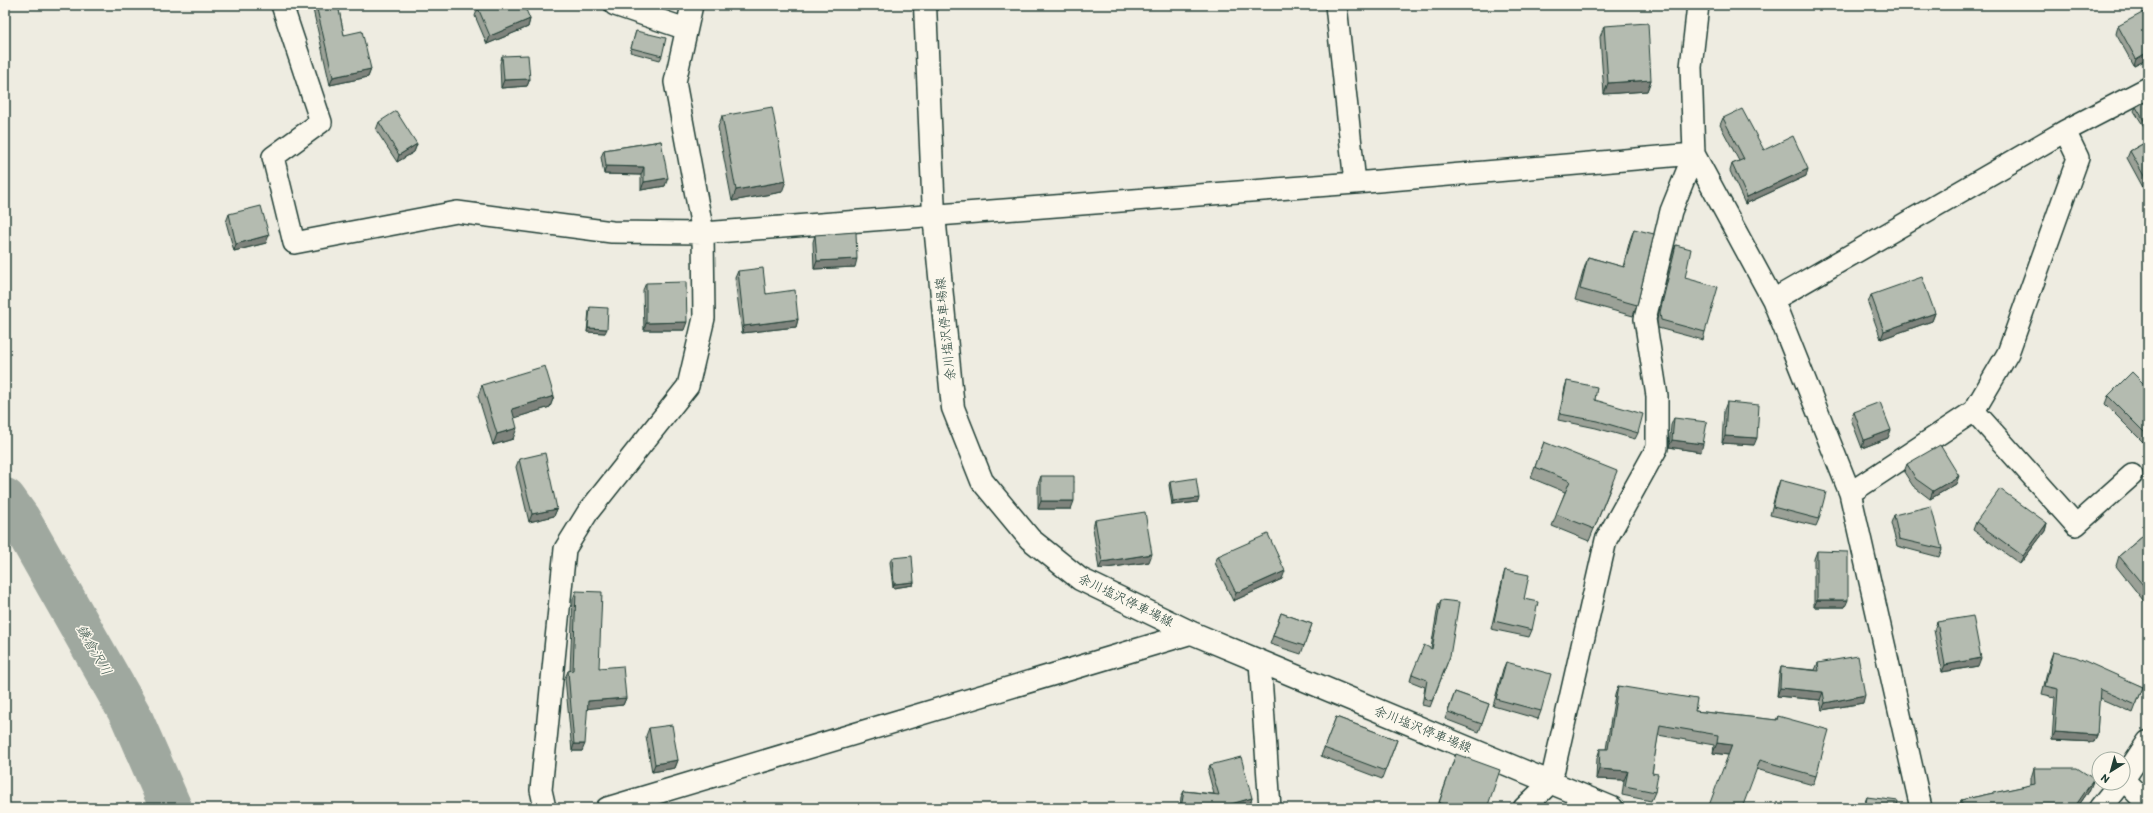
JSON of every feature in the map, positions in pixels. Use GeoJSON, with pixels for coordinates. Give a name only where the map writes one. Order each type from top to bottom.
{"type":"FeatureCollection","features":[{"type":"Feature","properties":{"kind":"main road","name":"余川塩沢停車場線"},"geometry":{"type":"LineString","coordinates":[[925,5],[934,215],[953,408],[982,481],[1030,539],[1080,579],[1192,633],[1612,808]]}},
{"type":"Feature","properties":{"kind":"main road"},"geometry":{"type":"LineString","coordinates":[[2131,768],[2148,742]]}},
{"type":"Feature","properties":{"kind":"main road"},"geometry":{"type":"LineString","coordinates":[[2100,808],[2114,791]]}},
{"type":"Feature","properties":{"kind":"street"},"geometry":{"type":"LineString","coordinates":[[282,5],[321,122],[273,157],[294,243],[457,212],[612,232],[703,233],[1355,183],[1694,154]]}},
{"type":"Feature","properties":{"kind":"street"},"geometry":{"type":"LineString","coordinates":[[615,5],[686,29]]}},
{"type":"Feature","properties":{"kind":"street"},"geometry":{"type":"LineString","coordinates":[[545,808],[541,790],[565,549],[588,512],[688,386],[704,318],[703,233],[675,82],[692,5]]}},
{"type":"Feature","properties":{"kind":"street"},"geometry":{"type":"LineString","coordinates":[[1336,5],[1355,183]]}},
{"type":"Feature","properties":{"kind":"street"},"geometry":{"type":"LineString","coordinates":[[1524,808],[1551,782],[1606,540],[1657,448],[1657,396],[1645,318],[1671,211],[1694,154],[1691,67],[1698,5]]}},
{"type":"Feature","properties":{"kind":"street"},"geometry":{"type":"LineString","coordinates":[[1773,300],[2065,131],[2148,88]]}},
{"type":"Feature","properties":{"kind":"street"},"geometry":{"type":"LineString","coordinates":[[1850,493],[1974,411],[2008,353],[2078,158],[2065,131]]}},
{"type":"Feature","properties":{"kind":"street"},"geometry":{"type":"LineString","coordinates":[[1694,154],[1773,300],[1850,493],[1920,808]]}},
{"type":"Feature","properties":{"kind":"street"},"geometry":{"type":"LineString","coordinates":[[1974,411],[2076,525],[2132,475]]}},
{"type":"Feature","properties":{"kind":"street"},"geometry":{"type":"LineString","coordinates":[[607,808],[1192,633]]}},
{"type":"Feature","properties":{"kind":"street"},"geometry":{"type":"LineString","coordinates":[[1260,662],[1270,808]]}},
{"type":"Feature","properties":{"kind":"street"},"geometry":{"type":"LineString","coordinates":[[2131,788],[2148,805]]}},
{"type":"Feature","properties":{"kind":"building"},"geometry":{"type":"Polygon","coordinates":[[[316,5],[338,5],[344,35],[362,31],[371,69],[333,77],[316,5]]]}},
{"type":"Feature","properties":{"kind":"building"},"geometry":{"type":"Polygon","coordinates":[[[480,5],[524,5],[530,19],[490,36],[478,8],[480,5]]]}},
{"type":"Feature","properties":{"kind":"building"},"geometry":{"type":"Polygon","coordinates":[[[2144,12],[2148,19],[2148,52],[2136,59],[2118,26],[2144,12]]]}},
{"type":"Feature","properties":{"kind":"building"},"geometry":{"type":"Polygon","coordinates":[[[1648,23],[1651,80],[1608,83],[1604,26],[1648,23]]]}},
{"type":"Feature","properties":{"kind":"building"},"geometry":{"type":"Polygon","coordinates":[[[636,31],[666,38],[662,56],[631,48],[636,31]]]}},
{"type":"Feature","properties":{"kind":"building"},"geometry":{"type":"Polygon","coordinates":[[[528,55],[530,79],[504,80],[502,56],[528,55]]]}},
{"type":"Feature","properties":{"kind":"building"},"geometry":{"type":"Polygon","coordinates":[[[2148,100],[2148,127],[2136,107],[2148,100]]]}},
{"type":"Feature","properties":{"kind":"building"},"geometry":{"type":"Polygon","coordinates":[[[772,107],[786,181],[736,190],[722,116],[772,107]]]}},
{"type":"Feature","properties":{"kind":"building"},"geometry":{"type":"Polygon","coordinates":[[[1742,109],[1764,150],[1793,136],[1808,169],[1747,197],[1732,164],[1744,159],[1723,118],[1742,109]]]}},
{"type":"Feature","properties":{"kind":"building"},"geometry":{"type":"Polygon","coordinates":[[[396,111],[417,144],[399,155],[379,122],[396,111]]]}},
{"type":"Feature","properties":{"kind":"building"},"geometry":{"type":"Polygon","coordinates":[[[661,141],[668,178],[644,182],[644,167],[606,166],[604,150],[661,141]]]}},
{"type":"Feature","properties":{"kind":"building"},"geometry":{"type":"Polygon","coordinates":[[[2148,141],[2148,183],[2130,151],[2148,141]]]}},
{"type":"Feature","properties":{"kind":"building"},"geometry":{"type":"Polygon","coordinates":[[[261,206],[269,235],[236,244],[229,214],[261,206]]]}},
{"type":"Feature","properties":{"kind":"building"},"geometry":{"type":"Polygon","coordinates":[[[1634,229],[1654,234],[1637,305],[1580,289],[1588,257],[1624,267],[1634,229]]]}},
{"type":"Feature","properties":{"kind":"building"},"geometry":{"type":"Polygon","coordinates":[[[856,232],[857,259],[817,261],[815,235],[856,232]]]}},
{"type":"Feature","properties":{"kind":"building"},"geometry":{"type":"Polygon","coordinates":[[[1676,245],[1691,249],[1685,278],[1718,287],[1705,332],[1661,320],[1660,312],[1676,245]]]}},
{"type":"Feature","properties":{"kind":"building"},"geometry":{"type":"Polygon","coordinates":[[[763,268],[766,294],[795,290],[798,319],[744,326],[738,271],[763,268]]]}},
{"type":"Feature","properties":{"kind":"building"},"geometry":{"type":"Polygon","coordinates":[[[1922,277],[1935,313],[1884,331],[1871,295],[1922,277]]]}},
{"type":"Feature","properties":{"kind":"building"},"geometry":{"type":"Polygon","coordinates":[[[686,282],[687,322],[646,323],[646,283],[686,282]]]}},
{"type":"Feature","properties":{"kind":"building"},"geometry":{"type":"Polygon","coordinates":[[[590,307],[608,308],[607,329],[588,328],[590,307]]]}},
{"type":"Feature","properties":{"kind":"building"},"geometry":{"type":"Polygon","coordinates":[[[545,366],[554,396],[512,409],[517,428],[497,434],[482,385],[545,366]]]}},
{"type":"Feature","properties":{"kind":"building"},"geometry":{"type":"Polygon","coordinates":[[[2132,372],[2148,388],[2148,436],[2108,396],[2132,372]]]}},
{"type":"Feature","properties":{"kind":"building"},"geometry":{"type":"Polygon","coordinates":[[[1567,381],[1597,387],[1595,400],[1643,414],[1638,433],[1598,421],[1560,414],[1567,381]]]}},
{"type":"Feature","properties":{"kind":"building"},"geometry":{"type":"Polygon","coordinates":[[[1727,402],[1759,405],[1757,438],[1725,436],[1727,402]]]}},
{"type":"Feature","properties":{"kind":"building"},"geometry":{"type":"Polygon","coordinates":[[[1880,402],[1891,430],[1864,440],[1854,412],[1880,402]]]}},
{"type":"Feature","properties":{"kind":"building"},"geometry":{"type":"Polygon","coordinates":[[[1674,418],[1707,422],[1703,444],[1672,440],[1674,418]]]}},
{"type":"Feature","properties":{"kind":"building"},"geometry":{"type":"Polygon","coordinates":[[[1544,442],[1617,471],[1594,529],[1556,514],[1570,481],[1535,467],[1544,442]]]}},
{"type":"Feature","properties":{"kind":"building"},"geometry":{"type":"Polygon","coordinates":[[[1940,445],[1959,476],[1933,491],[1916,479],[1907,464],[1940,445]]]}},
{"type":"Feature","properties":{"kind":"building"},"geometry":{"type":"Polygon","coordinates":[[[545,453],[557,509],[532,514],[519,459],[545,453]]]}},
{"type":"Feature","properties":{"kind":"building"},"geometry":{"type":"Polygon","coordinates":[[[1041,476],[1074,476],[1074,501],[1041,501],[1041,476]]]}},
{"type":"Feature","properties":{"kind":"building"},"geometry":{"type":"Polygon","coordinates":[[[1196,478],[1199,498],[1173,501],[1170,482],[1196,478]]]}},
{"type":"Feature","properties":{"kind":"building"},"geometry":{"type":"Polygon","coordinates":[[[1780,480],[1826,492],[1819,519],[1773,507],[1780,480]]]}},
{"type":"Feature","properties":{"kind":"building"},"geometry":{"type":"Polygon","coordinates":[[[2000,489],[2047,523],[2023,556],[1976,522],[2000,489]]]}},
{"type":"Feature","properties":{"kind":"building"},"geometry":{"type":"Polygon","coordinates":[[[1931,506],[1942,549],[1899,539],[1894,515],[1931,506]]]}},
{"type":"Feature","properties":{"kind":"building"},"geometry":{"type":"Polygon","coordinates":[[[1145,512],[1152,554],[1102,562],[1095,520],[1145,512]]]}},
{"type":"Feature","properties":{"kind":"building"},"geometry":{"type":"Polygon","coordinates":[[[2148,532],[2148,591],[2119,556],[2148,532]]]}},
{"type":"Feature","properties":{"kind":"building"},"geometry":{"type":"Polygon","coordinates":[[[1268,534],[1285,571],[1236,593],[1218,556],[1268,534]]]}},
{"type":"Feature","properties":{"kind":"building"},"geometry":{"type":"Polygon","coordinates":[[[1817,551],[1848,552],[1848,600],[1817,600],[1817,551]]]}},
{"type":"Feature","properties":{"kind":"building"},"geometry":{"type":"Polygon","coordinates":[[[912,556],[914,582],[894,584],[892,558],[912,556]]]}},
{"type":"Feature","properties":{"kind":"building"},"geometry":{"type":"Polygon","coordinates":[[[1505,570],[1529,575],[1524,599],[1538,602],[1532,630],[1494,621],[1505,570]]]}},
{"type":"Feature","properties":{"kind":"building"},"geometry":{"type":"Polygon","coordinates":[[[576,591],[602,592],[599,668],[623,666],[626,698],[588,701],[585,744],[574,744],[568,671],[573,670],[576,591]]]}},
{"type":"Feature","properties":{"kind":"building"},"geometry":{"type":"Polygon","coordinates":[[[1441,600],[1459,602],[1450,656],[1432,701],[1424,698],[1427,680],[1412,674],[1424,645],[1432,649],[1441,600]]]}},
{"type":"Feature","properties":{"kind":"building"},"geometry":{"type":"Polygon","coordinates":[[[1281,613],[1312,624],[1304,646],[1273,636],[1281,613]]]}},
{"type":"Feature","properties":{"kind":"building"},"geometry":{"type":"Polygon","coordinates":[[[1973,616],[1981,658],[1945,665],[1937,622],[1973,616]]]}},
{"type":"Feature","properties":{"kind":"building"},"geometry":{"type":"Polygon","coordinates":[[[2053,652],[2076,657],[2143,687],[2136,705],[2100,689],[2097,735],[2055,732],[2058,689],[2045,686],[2053,652]]]}},
{"type":"Feature","properties":{"kind":"building"},"geometry":{"type":"Polygon","coordinates":[[[1858,656],[1865,695],[1825,703],[1823,692],[1780,688],[1781,667],[1819,671],[1818,663],[1858,656]]]}},
{"type":"Feature","properties":{"kind":"building"},"geometry":{"type":"Polygon","coordinates":[[[1506,662],[1551,674],[1541,711],[1496,699],[1506,662]]]}},
{"type":"Feature","properties":{"kind":"building"},"geometry":{"type":"Polygon","coordinates":[[[1618,686],[1697,699],[1695,711],[1777,720],[1778,716],[1829,730],[1816,776],[1760,760],[1742,808],[1708,808],[1732,745],[1717,743],[1718,735],[1660,725],[1652,773],[1658,774],[1655,792],[1625,786],[1628,771],[1599,769],[1600,749],[1608,749],[1618,686]]]}},
{"type":"Feature","properties":{"kind":"building"},"geometry":{"type":"Polygon","coordinates":[[[1455,692],[1489,704],[1482,724],[1448,712],[1455,692]]]}},
{"type":"Feature","properties":{"kind":"building"},"geometry":{"type":"Polygon","coordinates":[[[1336,717],[1397,740],[1385,771],[1324,748],[1336,717]]]}},
{"type":"Feature","properties":{"kind":"building"},"geometry":{"type":"Polygon","coordinates":[[[672,725],[678,760],[655,764],[649,728],[672,725]]]}},
{"type":"Feature","properties":{"kind":"building"},"geometry":{"type":"Polygon","coordinates":[[[1456,754],[1500,770],[1487,808],[1445,808],[1447,806],[1439,803],[1456,754]]]}},
{"type":"Feature","properties":{"kind":"building"},"geometry":{"type":"Polygon","coordinates":[[[1241,757],[1252,798],[1217,808],[1181,808],[1184,791],[1219,795],[1210,765],[1241,757]]]}},
{"type":"Feature","properties":{"kind":"building"},"geometry":{"type":"Polygon","coordinates":[[[2034,768],[2077,768],[2091,777],[2091,783],[2076,805],[2008,806],[2009,808],[1963,808],[1961,800],[2035,784],[2034,768]]]}},
{"type":"Feature","properties":{"kind":"building"},"geometry":{"type":"Polygon","coordinates":[[[1867,797],[1898,801],[1897,808],[1865,808],[1867,797]]]}},
{"type":"Feature","properties":{"kind":"waterway","name":"鎌倉沢川"},"geometry":{"type":"LineString","coordinates":[[5,499],[20,520],[131,716],[171,808]]}}]}
